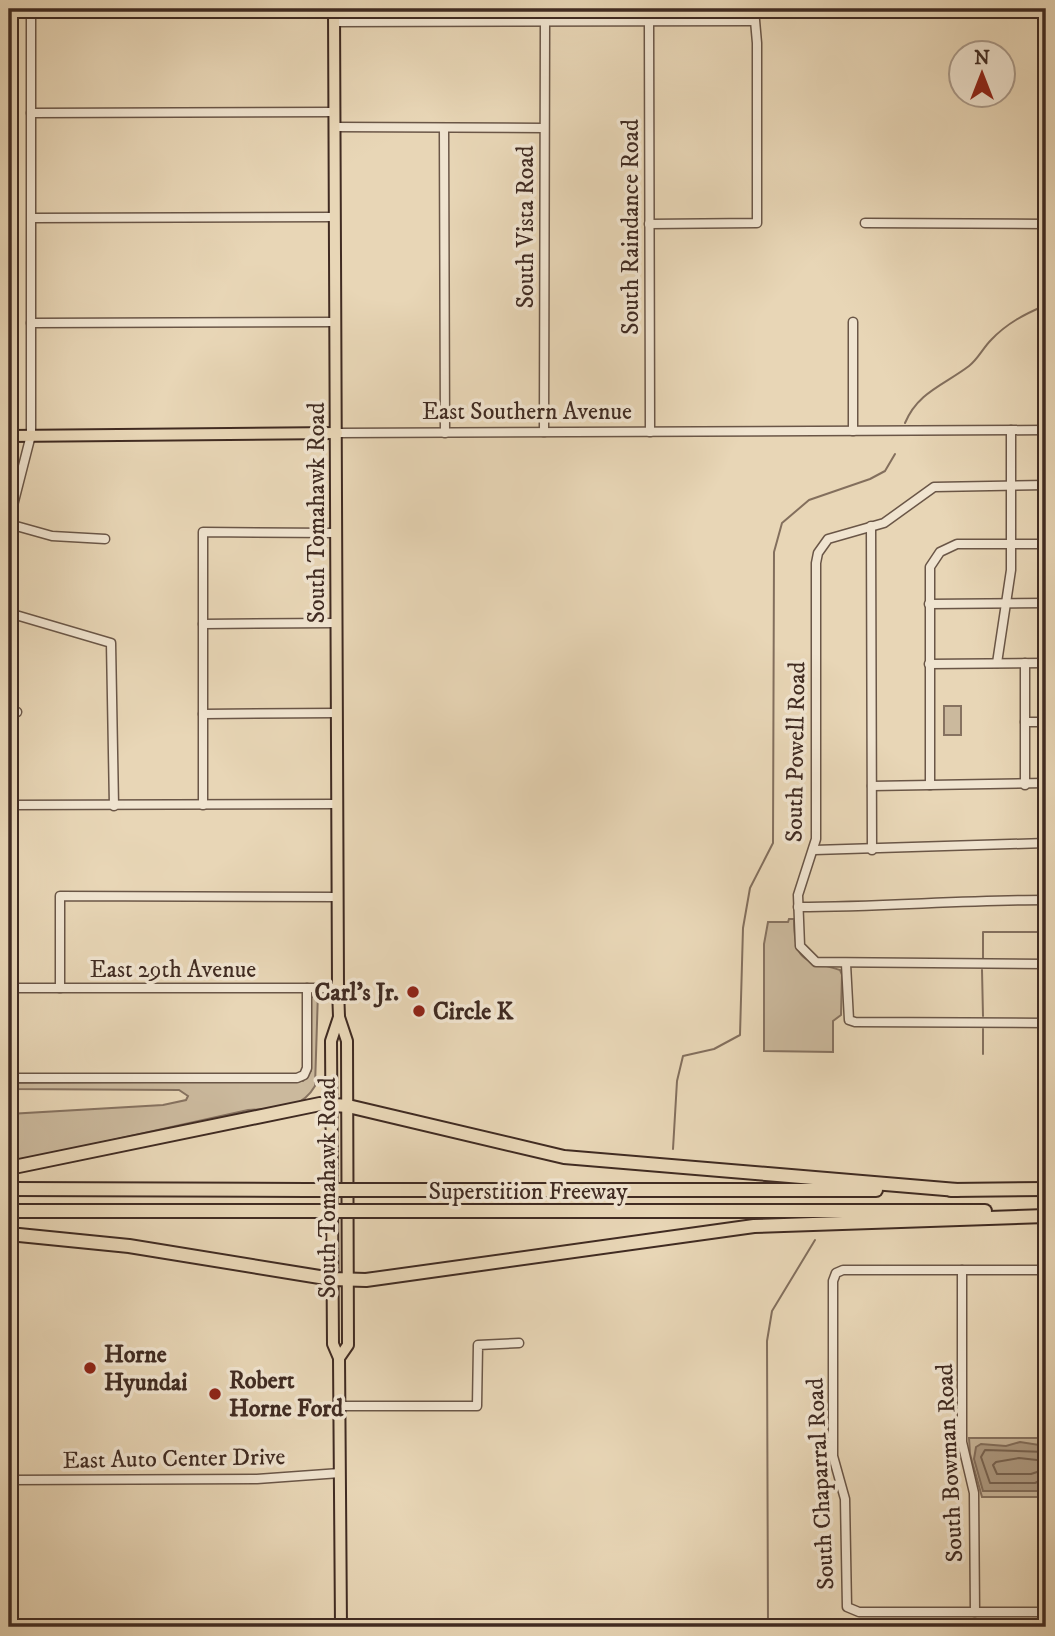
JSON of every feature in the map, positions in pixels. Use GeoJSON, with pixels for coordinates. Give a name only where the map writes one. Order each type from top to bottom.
{"type":"FeatureCollection","features":[{"type":"Feature","properties":{"kind":"highway"},"geometry":{"type":"LineString","coordinates":[[9,1168],[320,1104],[348,1106],[564,1157],[957,1189]]}},
{"type":"Feature","properties":{"kind":"highway","name":"Superstition Freeway"},"geometry":{"type":"LineString","coordinates":[[9,1189],[1046,1189]]}},
{"type":"Feature","properties":{"kind":"highway","name":"Superstition Freeway"},"geometry":{"type":"LineString","coordinates":[[9,1211],[1046,1211]]}},
{"type":"Feature","properties":{"kind":"highway"},"geometry":{"type":"LineString","coordinates":[[9,1234],[129,1246],[348,1280],[380,1278],[754,1226],[1046,1216]]}},
{"type":"Feature","properties":{"kind":"main road","name":"South Tomahawk Road"},"geometry":{"type":"LineString","coordinates":[[334,9],[338,988],[339,1017],[347,1041],[348,1106],[348,1345],[339,1358]]}},
{"type":"Feature","properties":{"kind":"main road","name":"East Southern Avenue"},"geometry":{"type":"LineString","coordinates":[[9,436],[337,433]]}},
{"type":"Feature","properties":{"kind":"main road","name":"South Tomahawk Road"},"geometry":{"type":"LineString","coordinates":[[339,1017],[331,1041],[332,1344],[339,1358],[341,1627]]}},
{"type":"Feature","properties":{"kind":"street"},"geometry":{"type":"LineString","coordinates":[[31,9],[31,435],[9,523],[52,536],[105,539]]}},
{"type":"Feature","properties":{"kind":"street"},"geometry":{"type":"LineString","coordinates":[[649,224],[757,223],[757,43],[754,9]]}},
{"type":"Feature","properties":{"kind":"street"},"geometry":{"type":"LineString","coordinates":[[334,23],[754,21]]}},
{"type":"Feature","properties":{"kind":"street","name":"South Vista Road"},"geometry":{"type":"LineString","coordinates":[[544,432],[545,23]]}},
{"type":"Feature","properties":{"kind":"street","name":"South Raindance Road"},"geometry":{"type":"LineString","coordinates":[[649,23],[650,432]]}},
{"type":"Feature","properties":{"kind":"street"},"geometry":{"type":"LineString","coordinates":[[31,113],[334,112]]}},
{"type":"Feature","properties":{"kind":"street"},"geometry":{"type":"LineString","coordinates":[[334,127],[544,128]]}},
{"type":"Feature","properties":{"kind":"street"},"geometry":{"type":"LineString","coordinates":[[444,128],[445,433]]}},
{"type":"Feature","properties":{"kind":"street"},"geometry":{"type":"LineString","coordinates":[[32,218],[335,217]]}},
{"type":"Feature","properties":{"kind":"street"},"geometry":{"type":"LineString","coordinates":[[865,223],[1046,224]]}},
{"type":"Feature","properties":{"kind":"street"},"geometry":{"type":"LineString","coordinates":[[31,323],[335,322]]}},
{"type":"Feature","properties":{"kind":"street"},"geometry":{"type":"LineString","coordinates":[[853,322],[853,431]]}},
{"type":"Feature","properties":{"kind":"street"},"geometry":{"type":"LineString","coordinates":[[997,663],[1011,544],[1011,430]]}},
{"type":"Feature","properties":{"kind":"street","name":"East Southern Avenue"},"geometry":{"type":"LineString","coordinates":[[337,433],[1046,430]]}},
{"type":"Feature","properties":{"kind":"street"},"geometry":{"type":"LineString","coordinates":[[872,850],[871,526],[884,523],[934,487],[1046,485]]}},
{"type":"Feature","properties":{"kind":"street","name":"South Powell Road"},"geometry":{"type":"LineString","coordinates":[[846,964],[816,962],[806,955],[798,935],[800,885],[814,850],[816,563],[822,545],[835,535],[871,526]]}},
{"type":"Feature","properties":{"kind":"street"},"geometry":{"type":"LineString","coordinates":[[203,806],[203,532],[337,533]]}},
{"type":"Feature","properties":{"kind":"street"},"geometry":{"type":"LineString","coordinates":[[930,785],[930,566],[940,552],[957,544],[1046,544]]}},
{"type":"Feature","properties":{"kind":"street"},"geometry":{"type":"LineString","coordinates":[[929,604],[1046,604]]}},
{"type":"Feature","properties":{"kind":"street"},"geometry":{"type":"LineString","coordinates":[[9,613],[111,643],[114,806]]}},
{"type":"Feature","properties":{"kind":"street"},"geometry":{"type":"LineString","coordinates":[[203,624],[337,623]]}},
{"type":"Feature","properties":{"kind":"street"},"geometry":{"type":"LineString","coordinates":[[1025,663],[1025,785]]}},
{"type":"Feature","properties":{"kind":"street"},"geometry":{"type":"LineString","coordinates":[[929,664],[1046,663]]}},
{"type":"Feature","properties":{"kind":"street"},"geometry":{"type":"LineString","coordinates":[[204,714],[337,713]]}},
{"type":"Feature","properties":{"kind":"street"},"geometry":{"type":"LineString","coordinates":[[1025,722],[1046,722]]}},
{"type":"Feature","properties":{"kind":"street"},"geometry":{"type":"LineString","coordinates":[[872,786],[1046,783]]}},
{"type":"Feature","properties":{"kind":"street"},"geometry":{"type":"LineString","coordinates":[[9,805],[337,804]]}},
{"type":"Feature","properties":{"kind":"street"},"geometry":{"type":"LineString","coordinates":[[814,850],[1046,843]]}},
{"type":"Feature","properties":{"kind":"street"},"geometry":{"type":"LineString","coordinates":[[60,988],[60,896],[338,897]]}},
{"type":"Feature","properties":{"kind":"street"},"geometry":{"type":"LineString","coordinates":[[798,907],[876,907],[961,900],[1046,900]]}},
{"type":"Feature","properties":{"kind":"street"},"geometry":{"type":"LineString","coordinates":[[1046,964],[846,964],[849,1020],[1046,1023]]}},
{"type":"Feature","properties":{"kind":"street","name":"East 29th Avenue"},"geometry":{"type":"LineString","coordinates":[[9,988],[338,988]]}},
{"type":"Feature","properties":{"kind":"street"},"geometry":{"type":"LineString","coordinates":[[9,1078],[297,1078],[304,1075],[307,988]]}},
{"type":"Feature","properties":{"kind":"street","name":"South Chaparral Road"},"geometry":{"type":"LineString","coordinates":[[962,1270],[843,1270],[836,1273],[833,1281],[833,1456],[845,1499],[846,1600],[849,1609],[975,1612]]}},
{"type":"Feature","properties":{"kind":"street"},"geometry":{"type":"LineString","coordinates":[[962,1270],[1046,1270]]}},
{"type":"Feature","properties":{"kind":"street","name":"South Bowman Road"},"geometry":{"type":"LineString","coordinates":[[962,1270],[962,1442],[974,1493],[975,1612]]}},
{"type":"Feature","properties":{"kind":"street"},"geometry":{"type":"LineString","coordinates":[[340,1406],[477,1406],[478,1345],[519,1343]]}},
{"type":"Feature","properties":{"kind":"street","name":"East Auto Center Drive"},"geometry":{"type":"LineString","coordinates":[[9,1480],[257,1479],[340,1473]]}},
{"type":"Feature","properties":{"kind":"street"},"geometry":{"type":"LineString","coordinates":[[975,1612],[1046,1612]]}},
{"type":"Feature","properties":{"kind":"shaded area"},"geometry":{"type":"Polygon","coordinates":[[[944,706],[961,706],[961,735],[944,735],[944,706]]]}},
{"type":"Feature","properties":{"kind":"shaded area"},"geometry":{"type":"Polygon","coordinates":[[[789,919],[794,919],[799,952],[810,961],[840,970],[842,975],[841,1015],[833,1021],[833,1052],[764,1051],[764,944],[768,922],[788,922],[789,919]]]}},
{"type":"Feature","properties":{"kind":"shaded area"},"geometry":{"type":"Polygon","coordinates":[[[318,992],[315,1086],[302,1100],[286,1107],[248,1110],[9,1163],[9,1114],[163,1105],[186,1100],[188,1096],[179,1090],[9,1089],[9,1083],[303,1081],[311,1071],[311,998],[318,992]]]}},
{"type":"Feature","properties":{"kind":"shaded area"},"geometry":{"type":"Polygon","coordinates":[[[969,1438],[1046,1438],[1046,1497],[982,1497],[970,1454],[969,1438]]]}},
{"type":"Feature","properties":{"kind":"water"},"geometry":{"type":"Polygon","coordinates":[[[1020,1442],[1046,1446],[1046,1472],[1042,1491],[983,1491],[974,1459],[976,1447],[981,1444],[1006,1446],[1020,1442]]]}},
{"type":"Feature","properties":{"kind":"waterway"},"geometry":{"type":"LineString","coordinates":[[905,423],[910,412],[924,396],[969,366],[1003,329],[1046,305]]}},
{"type":"Feature","properties":{"kind":"waterway"},"geometry":{"type":"LineString","coordinates":[[673,1149],[677,1081],[683,1056],[714,1049],[740,1035],[743,928],[750,888],[773,843],[774,552],[782,523],[809,500],[870,479],[885,471],[895,454]]}},
{"type":"Feature","properties":{"kind":"waterway"},"geometry":{"type":"LineString","coordinates":[[983,958],[983,932],[1046,932]]}},
{"type":"Feature","properties":{"kind":"waterway"},"geometry":{"type":"LineString","coordinates":[[982,970],[983,1016]]}},
{"type":"Feature","properties":{"kind":"waterway"},"geometry":{"type":"LineString","coordinates":[[983,1029],[983,1054]]}},
{"type":"Feature","properties":{"kind":"waterway"},"geometry":{"type":"LineString","coordinates":[[768,1627],[767,1341],[772,1311],[815,1240]]}},
{"type":"Feature","properties":{"kind":"place","name":"Carl's Jr."},"geometry":{"type":"Point","coordinates":[413,992]}},
{"type":"Feature","properties":{"kind":"place","name":"Circle K"},"geometry":{"type":"Point","coordinates":[419,1011]}},
{"type":"Feature","properties":{"kind":"place","name":"Horne Hyundai"},"geometry":{"type":"Point","coordinates":[90,1368]}},
{"type":"Feature","properties":{"kind":"place","name":"Robert Horne Ford"},"geometry":{"type":"Point","coordinates":[215,1394]}}]}
